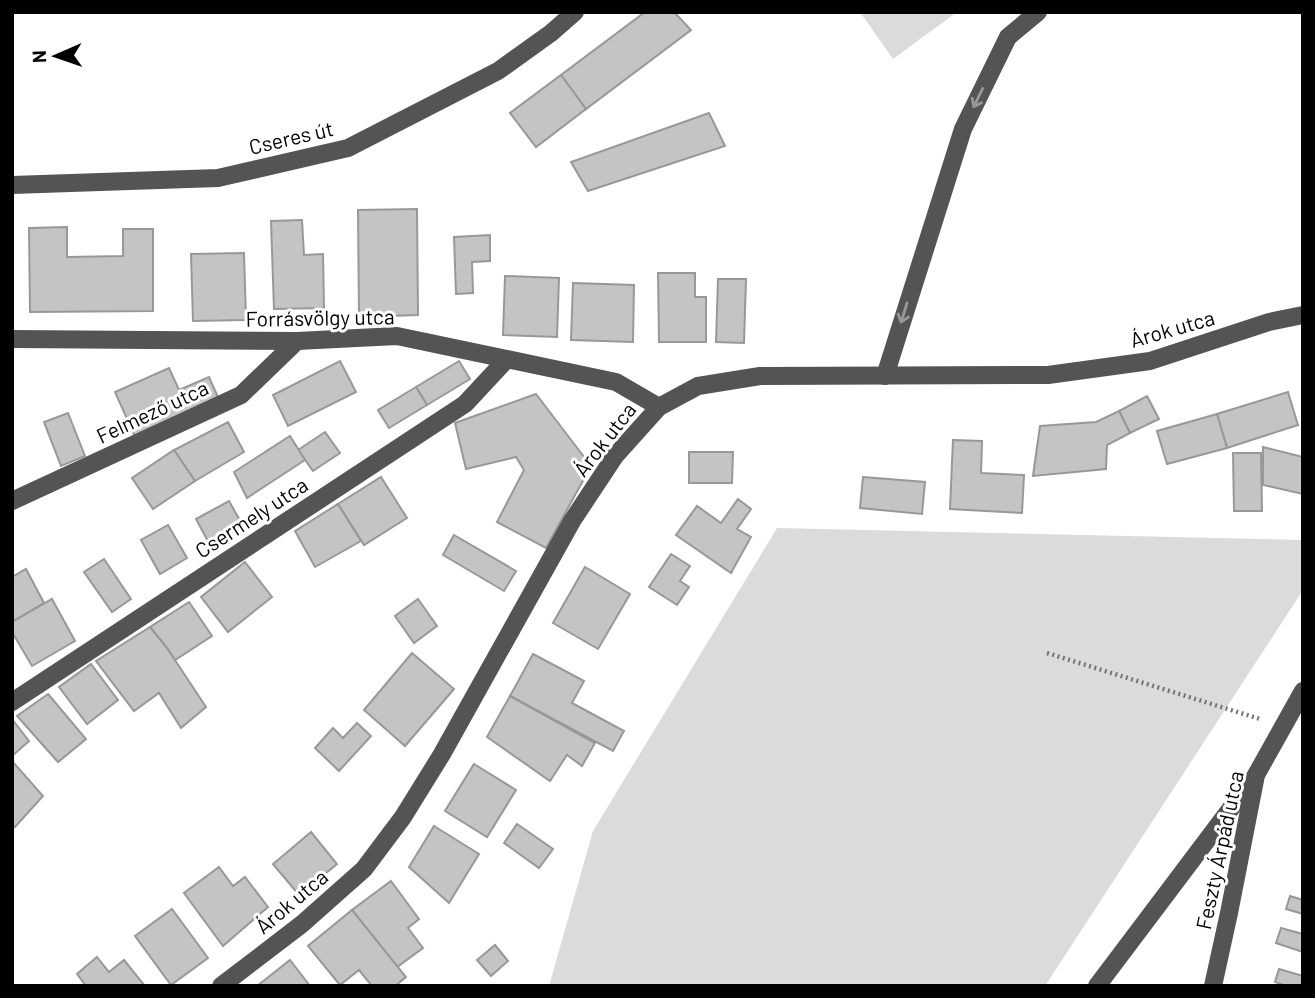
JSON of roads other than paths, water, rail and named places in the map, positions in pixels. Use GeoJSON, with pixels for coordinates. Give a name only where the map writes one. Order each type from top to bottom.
{"type":"FeatureCollection","features":[{"type":"Feature","properties":{"kind":"street","name":"Cseres út"},"geometry":{"type":"LineString","coordinates":[[12,185],[218,178],[348,148],[498,71],[575,12]]}},
{"type":"Feature","properties":{"kind":"street"},"geometry":{"type":"LineString","coordinates":[[885,376],[962,130],[1008,37],[1038,12]]}},
{"type":"Feature","properties":{"kind":"street","name":"Árok utca"},"geometry":{"type":"LineString","coordinates":[[221,986],[302,924],[364,869],[395,828],[442,754],[572,521],[615,456],[659,407],[698,386],[760,376],[1048,376],[1150,361],[1269,322],[1303,315]]}},
{"type":"Feature","properties":{"kind":"street","name":"Forrásvölgy utca"},"geometry":{"type":"LineString","coordinates":[[12,339],[297,341],[397,336],[616,382],[659,407]]}},
{"type":"Feature","properties":{"kind":"street","name":"Felmező utca"},"geometry":{"type":"LineString","coordinates":[[12,501],[241,395],[297,341]]}},
{"type":"Feature","properties":{"kind":"street","name":"Csermely utca"},"geometry":{"type":"LineString","coordinates":[[12,702],[465,404],[506,360]]}},
{"type":"Feature","properties":{"kind":"street","name":"Feszty Árpád utca"},"geometry":{"type":"LineString","coordinates":[[1213,986],[1256,775],[1303,691]]}},
{"type":"Feature","properties":{"kind":"street"},"geometry":{"type":"LineString","coordinates":[[1097,986],[1256,775]]}}]}
